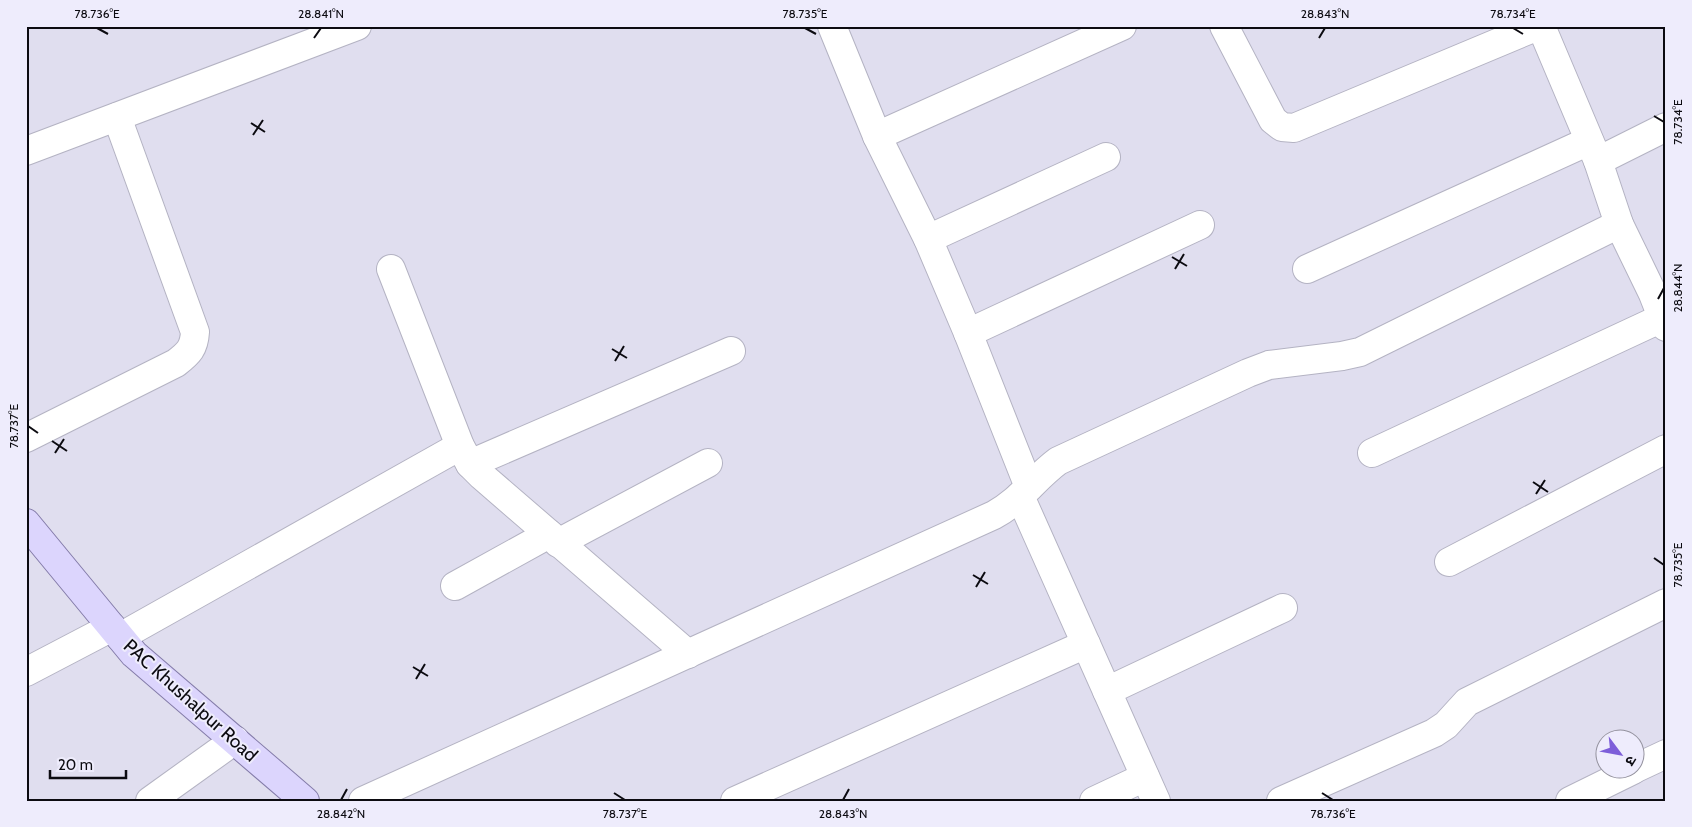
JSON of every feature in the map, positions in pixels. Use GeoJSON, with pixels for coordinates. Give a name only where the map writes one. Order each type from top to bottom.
{"type":"FeatureCollection","features":[{"type":"Feature","properties":{"kind":"main road","name":"PAC Khushalpur Road"},"geometry":{"type":"LineString","coordinates":[[26,524],[134,654],[305,801]]}},
{"type":"Feature","properties":{"kind":"street"},"geometry":{"type":"LineString","coordinates":[[26,151],[357,26]]}},
{"type":"Feature","properties":{"kind":"street"},"geometry":{"type":"LineString","coordinates":[[877,136],[1122,26]]}},
{"type":"Feature","properties":{"kind":"street"},"geometry":{"type":"LineString","coordinates":[[1224,26],[1273,120],[1282,127],[1294,128],[1540,26],[1593,151],[1619,224],[1662,307],[1372,453]]}},
{"type":"Feature","properties":{"kind":"street"},"geometry":{"type":"LineString","coordinates":[[838,28],[877,136],[928,239],[968,333],[1025,491],[1086,644],[1151,789],[1094,801]]}},
{"type":"Feature","properties":{"kind":"street"},"geometry":{"type":"LineString","coordinates":[[26,438],[176,363],[188,354],[194,343],[195,332],[117,117]]}},
{"type":"Feature","properties":{"kind":"street"},"geometry":{"type":"LineString","coordinates":[[1307,269],[1593,151],[1666,127]]}},
{"type":"Feature","properties":{"kind":"street"},"geometry":{"type":"LineString","coordinates":[[928,239],[1106,157]]}},
{"type":"Feature","properties":{"kind":"street"},"geometry":{"type":"LineString","coordinates":[[363,801],[994,515],[1009,507],[1046,470],[1058,461],[1248,372],[1269,365],[1360,352],[1619,224]]}},
{"type":"Feature","properties":{"kind":"street"},"geometry":{"type":"LineString","coordinates":[[968,333],[1200,225]]}},
{"type":"Feature","properties":{"kind":"street"},"geometry":{"type":"LineString","coordinates":[[391,269],[465,455],[482,476],[688,654]]}},
{"type":"Feature","properties":{"kind":"street"},"geometry":{"type":"LineString","coordinates":[[26,672],[116,632],[465,455],[731,351]]}},
{"type":"Feature","properties":{"kind":"street"},"geometry":{"type":"LineString","coordinates":[[1449,562],[1666,449]]}},
{"type":"Feature","properties":{"kind":"street"},"geometry":{"type":"LineString","coordinates":[[455,586],[708,463]]}},
{"type":"Feature","properties":{"kind":"street"},"geometry":{"type":"LineString","coordinates":[[1281,801],[1434,733],[1446,725],[1466,702],[1666,603]]}},
{"type":"Feature","properties":{"kind":"street"},"geometry":{"type":"LineString","coordinates":[[1107,691],[1283,608]]}},
{"type":"Feature","properties":{"kind":"street"},"geometry":{"type":"LineString","coordinates":[[735,801],[1086,644]]}},
{"type":"Feature","properties":{"kind":"street"},"geometry":{"type":"LineString","coordinates":[[150,801],[235,740]]}},
{"type":"Feature","properties":{"kind":"street"},"geometry":{"type":"LineString","coordinates":[[1644,764],[1666,754]]}},
{"type":"Feature","properties":{"kind":"street"},"geometry":{"type":"LineString","coordinates":[[1570,801],[1612,780]]}}]}
